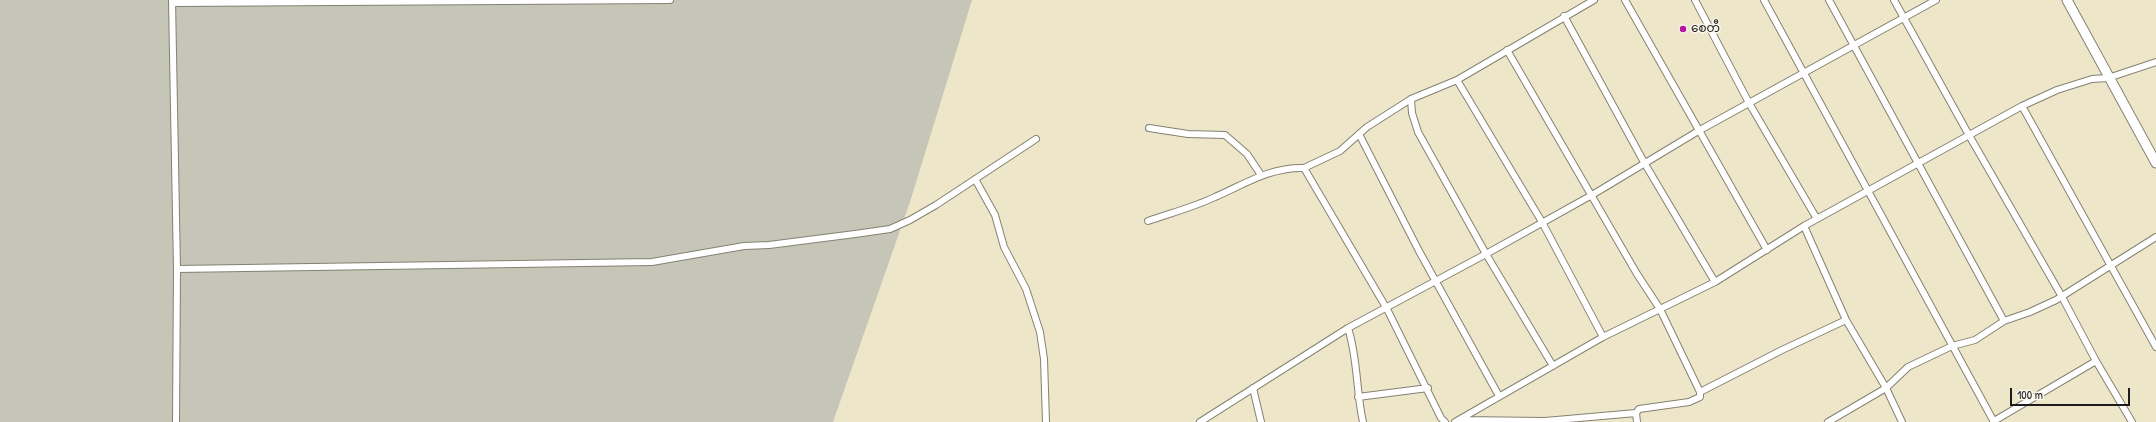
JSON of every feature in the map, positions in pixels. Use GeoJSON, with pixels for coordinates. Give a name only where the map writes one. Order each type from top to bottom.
{"type":"FeatureCollection","features":[{"type":"Feature","properties":{"kind":"main road"},"geometry":{"type":"LineString","coordinates":[[2067,0],[2108,78],[2156,163]]}},
{"type":"Feature","properties":{"kind":"street"},"geometry":{"type":"LineString","coordinates":[[176,422],[177,269],[172,2],[670,0]]}},
{"type":"Feature","properties":{"kind":"street"},"geometry":{"type":"LineString","coordinates":[[1148,221],[1215,198],[1260,175],[1288,168],[1304,168],[1340,151],[1359,134],[1411,99],[1457,80],[1564,16],[1594,0]]}},
{"type":"Feature","properties":{"kind":"street"},"geometry":{"type":"LineString","coordinates":[[1625,0],[1767,250]]}},
{"type":"Feature","properties":{"kind":"street"},"geometry":{"type":"LineString","coordinates":[[1695,0],[1749,103],[1817,219]]}},
{"type":"Feature","properties":{"kind":"street"},"geometry":{"type":"LineString","coordinates":[[1764,0],[1994,422],[2096,361]]}},
{"type":"Feature","properties":{"kind":"street"},"geometry":{"type":"LineString","coordinates":[[1829,0],[1855,46],[1917,166],[2004,321]]}},
{"type":"Feature","properties":{"kind":"street"},"geometry":{"type":"LineString","coordinates":[[1894,0],[1970,137],[2061,295],[2096,361],[2132,422]]}},
{"type":"Feature","properties":{"kind":"street"},"geometry":{"type":"LineString","coordinates":[[1200,422],[1348,328],[1387,309],[1592,195],[1646,164],[1700,130],[1855,46],[1936,0]]}},
{"type":"Feature","properties":{"kind":"street"},"geometry":{"type":"LineString","coordinates":[[1564,16],[1646,164],[1715,282]]}},
{"type":"Feature","properties":{"kind":"street"},"geometry":{"type":"LineString","coordinates":[[1457,421],[1545,421],[1636,413],[1639,409],[1644,407],[1695,400],[1700,397],[1700,392],[1660,309],[1637,274],[1507,50]]}},
{"type":"Feature","properties":{"kind":"street"},"geometry":{"type":"LineString","coordinates":[[1457,421],[1603,337],[1715,282],[1804,226],[1970,137],[2022,106],[2057,90],[2092,79],[2108,78],[2156,62]]}},
{"type":"Feature","properties":{"kind":"street"},"geometry":{"type":"LineString","coordinates":[[1457,80],[1542,222],[1603,337]]}},
{"type":"Feature","properties":{"kind":"street"},"geometry":{"type":"LineString","coordinates":[[1411,99],[1412,113],[1418,132],[1486,254],[1553,366]]}},
{"type":"Feature","properties":{"kind":"street"},"geometry":{"type":"LineString","coordinates":[[2022,106],[2156,347]]}},
{"type":"Feature","properties":{"kind":"street"},"geometry":{"type":"LineString","coordinates":[[1149,128],[1188,134],[1225,135],[1247,154],[1260,175]]}},
{"type":"Feature","properties":{"kind":"street"},"geometry":{"type":"LineString","coordinates":[[1359,134],[1419,251],[1500,396]]}},
{"type":"Feature","properties":{"kind":"street"},"geometry":{"type":"LineString","coordinates":[[177,269],[652,262],[744,246],[769,245],[890,229],[936,205],[1036,139]]}},
{"type":"Feature","properties":{"kind":"street"},"geometry":{"type":"LineString","coordinates":[[1304,168],[1387,309],[1428,388],[1441,418],[1445,422]]}},
{"type":"Feature","properties":{"kind":"street"},"geometry":{"type":"LineString","coordinates":[[975,179],[995,215],[1004,247],[1026,289],[1040,332],[1044,359],[1046,422]]}},
{"type":"Feature","properties":{"kind":"street"},"geometry":{"type":"LineString","coordinates":[[1804,226],[1846,320],[1886,388],[1902,422]]}},
{"type":"Feature","properties":{"kind":"street"},"geometry":{"type":"LineString","coordinates":[[1828,422],[1886,388],[1908,366],[1952,346],[1975,340],[2004,321],[2030,312],[2061,295],[2156,237]]}},
{"type":"Feature","properties":{"kind":"street"},"geometry":{"type":"LineString","coordinates":[[1700,392],[1782,350],[1846,320]]}},
{"type":"Feature","properties":{"kind":"street"},"geometry":{"type":"LineString","coordinates":[[1348,328],[1355,356],[1358,397],[1363,422]]}},
{"type":"Feature","properties":{"kind":"street"},"geometry":{"type":"LineString","coordinates":[[1253,388],[1261,422]]}},
{"type":"Feature","properties":{"kind":"street"},"geometry":{"type":"LineString","coordinates":[[1358,397],[1428,388]]}},
{"type":"Feature","properties":{"kind":"street"},"geometry":{"type":"LineString","coordinates":[[1636,413],[1637,422]]}},
{"type":"Feature","properties":{"kind":"shaded area"},"geometry":{"type":"Polygon","coordinates":[[[0,0],[972,0],[910,202],[833,422],[0,422],[0,0]]]}},
{"type":"Feature","properties":{"kind":"place","name":"စေတီ"},"geometry":{"type":"Point","coordinates":[1683,29]}}]}
